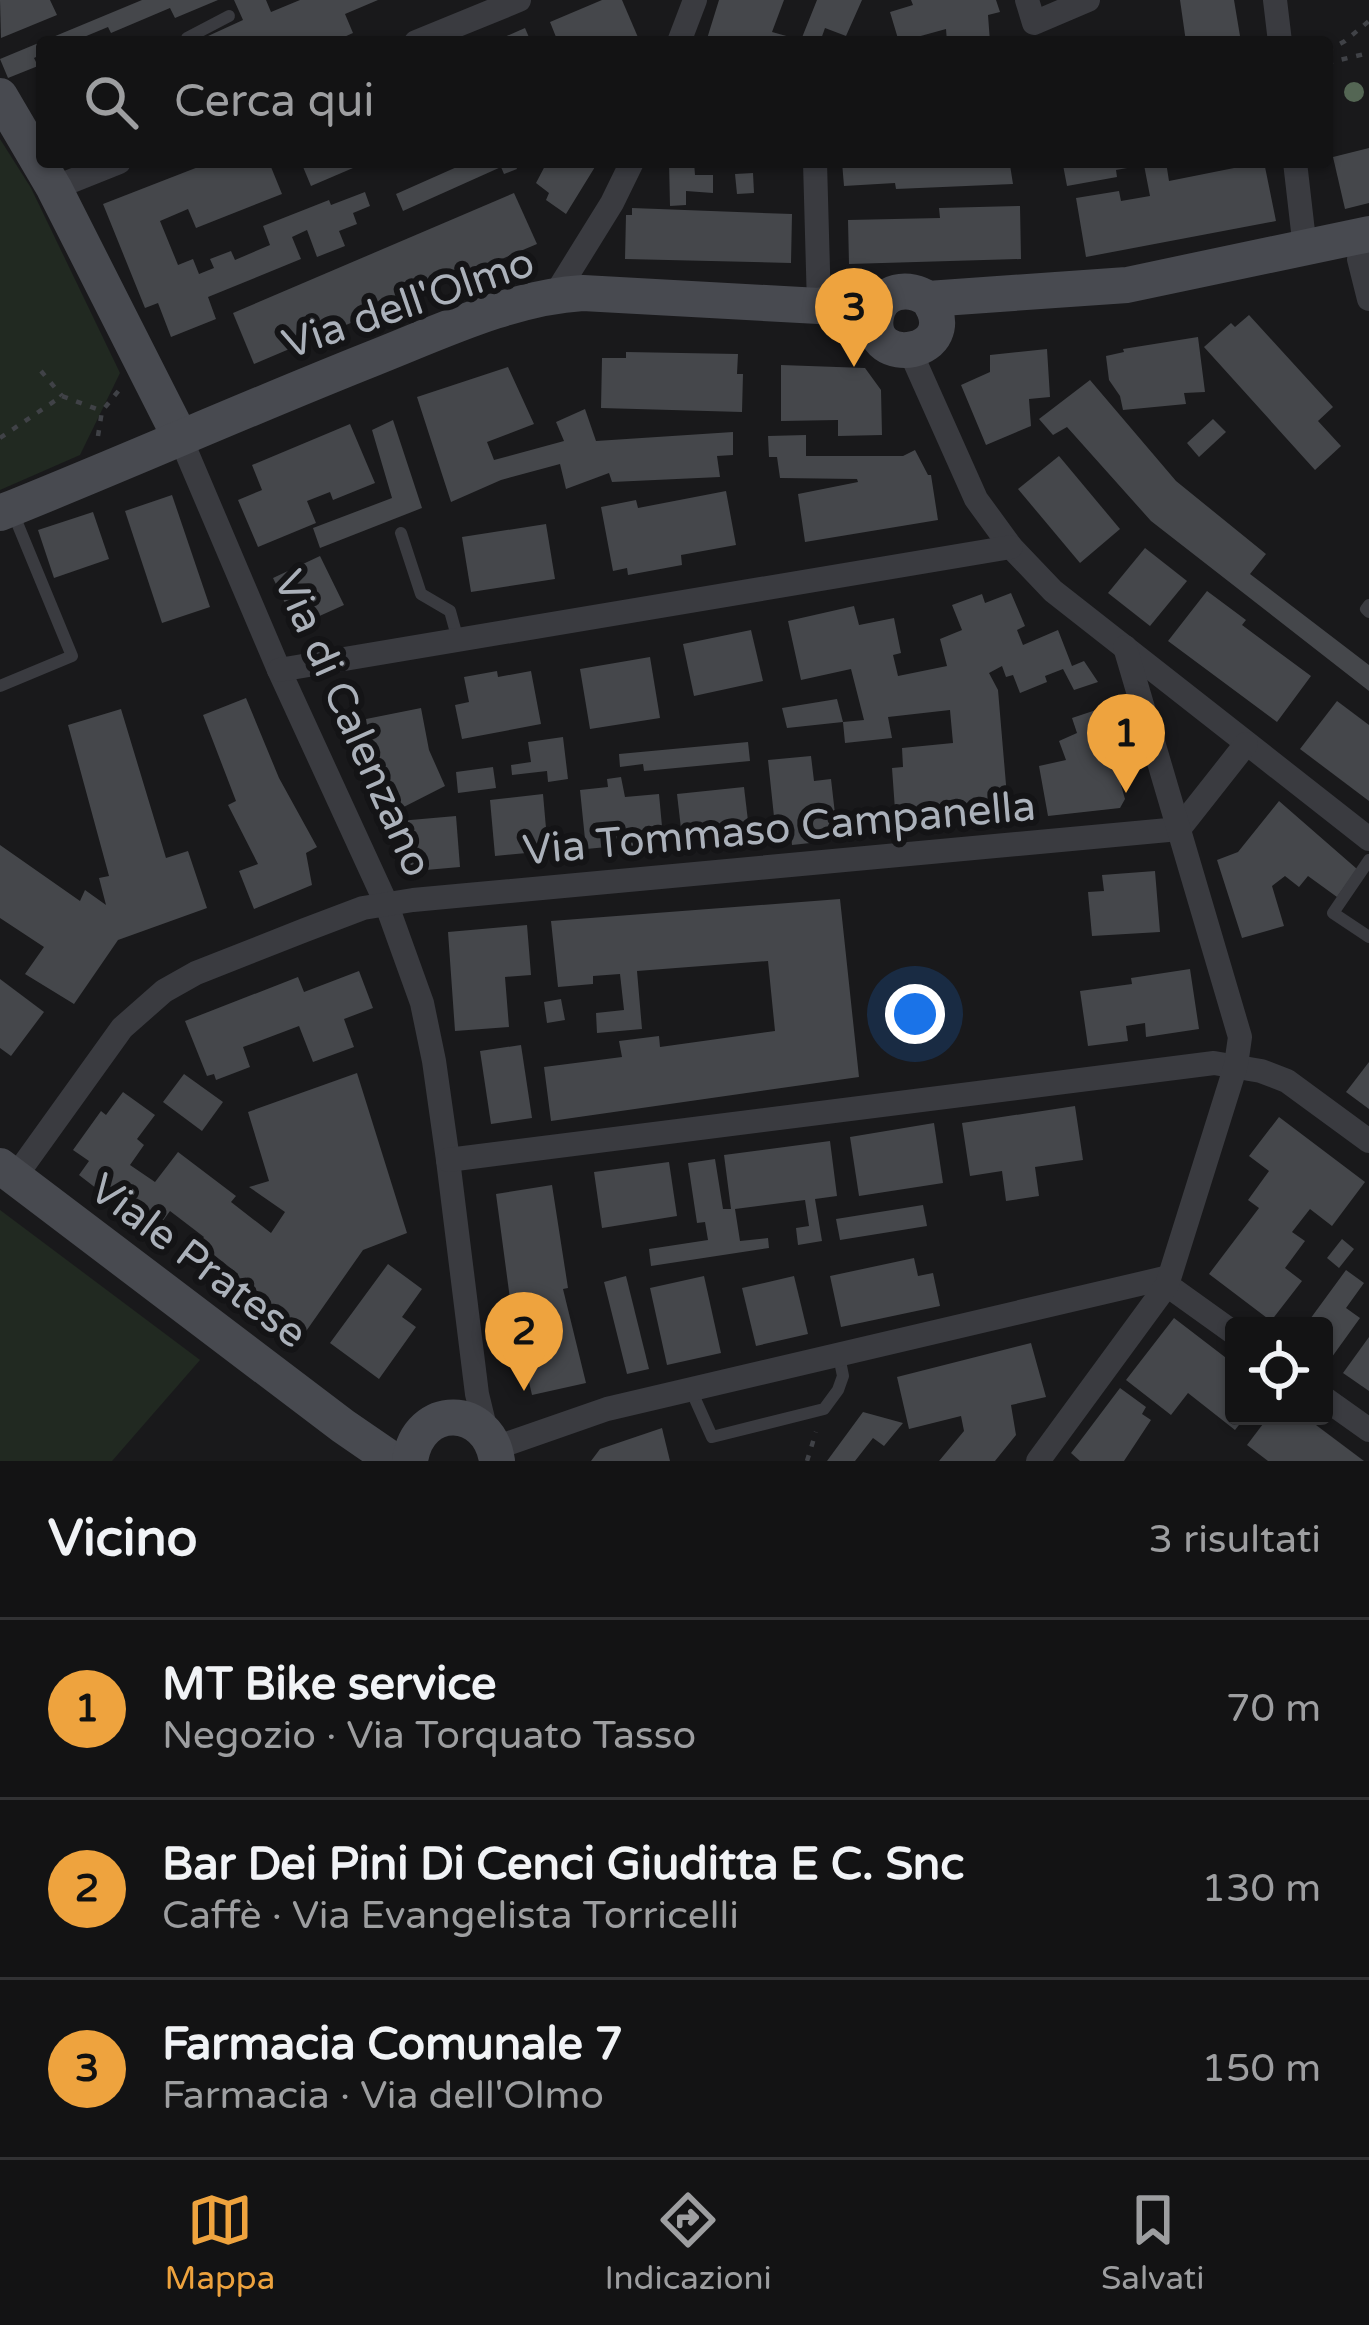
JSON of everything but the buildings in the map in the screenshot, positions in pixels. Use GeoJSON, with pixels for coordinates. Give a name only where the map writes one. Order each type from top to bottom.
{"type":"FeatureCollection","features":[{"type":"Feature","properties":{"kind":"street"},"geometry":{"type":"LineString","coordinates":[[431,36],[519,0]]}},
{"type":"Feature","properties":{"kind":"street"},"geometry":{"type":"LineString","coordinates":[[682,36],[695,0]]}},
{"type":"Feature","properties":{"kind":"street"},"geometry":{"type":"LineString","coordinates":[[1027,0],[1034,22],[1088,0]]}},
{"type":"Feature","properties":{"kind":"street"},"geometry":{"type":"LineString","coordinates":[[1276,0],[1279,36]]}},
{"type":"Feature","properties":{"kind":"street","name":"Via di Calenzano"},"geometry":{"type":"LineString","coordinates":[[0,96],[36,157]]}},
{"type":"Feature","properties":{"kind":"street","name":"Via di Calenzano"},"geometry":{"type":"LineString","coordinates":[[42,168],[180,437],[279,670],[386,903],[422,1003],[448,1160],[477,1394],[495,1452]]}},
{"type":"Feature","properties":{"kind":"street"},"geometry":{"type":"LineString","coordinates":[[54,188],[104,168]]}},
{"type":"Feature","properties":{"kind":"street"},"geometry":{"type":"LineString","coordinates":[[555,295],[629,168]]}},
{"type":"Feature","properties":{"kind":"street"},"geometry":{"type":"LineString","coordinates":[[815,168],[819,306]]}},
{"type":"Feature","properties":{"kind":"street"},"geometry":{"type":"LineString","coordinates":[[1295,168],[1305,249]]}},
{"type":"Feature","properties":{"kind":"street","name":"Via dell'Olmo"},"geometry":{"type":"LineString","coordinates":[[933,310],[1127,285],[1305,249],[1366,250]]}},
{"type":"Feature","properties":{"kind":"street"},"geometry":{"type":"LineString","coordinates":[[1366,250],[1369,298]]}},
{"type":"Feature","properties":{"kind":"street","name":"Via dell'Olmo"},"geometry":{"type":"LineString","coordinates":[[5,511],[415,342],[555,295],[819,306],[849,300],[879,317],[889,296],[909,290],[933,310],[1095,312],[1366,250]]}},
{"type":"Feature","properties":{"kind":"street"},"geometry":{"type":"LineString","coordinates":[[879,317],[889,346],[910,351],[932,339],[933,310]]}},
{"type":"Feature","properties":{"kind":"street"},"geometry":{"type":"LineString","coordinates":[[910,351],[976,499],[1011,547],[1053,591],[1369,839]]}},
{"type":"Feature","properties":{"kind":"street"},"geometry":{"type":"LineString","coordinates":[[279,670],[1011,547]]}},
{"type":"Feature","properties":{"kind":"street"},"geometry":{"type":"LineString","coordinates":[[1038,1461],[1168,1281],[1236,1065],[1240,1037],[1125,646]]}},
{"type":"Feature","properties":{"kind":"street"},"geometry":{"type":"LineString","coordinates":[[1179,829],[1246,744]]}},
{"type":"Feature","properties":{"kind":"street","name":"Via Tommaso Campanella"},"geometry":{"type":"LineString","coordinates":[[8,1171],[122,1028],[164,991],[226,960],[364,908],[1179,829]]}},
{"type":"Feature","properties":{"kind":"street"},"geometry":{"type":"LineString","coordinates":[[448,1160],[1187,1064],[1236,1065],[1287,1081],[1369,1141]]}},
{"type":"Feature","properties":{"kind":"street","name":"Viale Pratese"},"geometry":{"type":"LineString","coordinates":[[8,1171],[394,1461]]}},
{"type":"Feature","properties":{"kind":"street"},"geometry":{"type":"LineString","coordinates":[[1168,1281],[1225,1327]]}},
{"type":"Feature","properties":{"kind":"street"},"geometry":{"type":"LineString","coordinates":[[343,1426],[388,1433],[417,1444],[442,1419],[456,1418],[470,1421],[495,1452],[608,1408],[1168,1281]]}},
{"type":"Feature","properties":{"kind":"street"},"geometry":{"type":"LineString","coordinates":[[1333,1404],[1369,1430]]}},
{"type":"Feature","properties":{"kind":"lane"},"geometry":{"type":"LineString","coordinates":[[191,36],[229,16]]}},
{"type":"Feature","properties":{"kind":"lane"},"geometry":{"type":"LineString","coordinates":[[0,686],[72,656],[5,511]]}},
{"type":"Feature","properties":{"kind":"lane"},"geometry":{"type":"LineString","coordinates":[[401,533],[421,594],[450,611],[458,640]]}},
{"type":"Feature","properties":{"kind":"lane"},"geometry":{"type":"LineString","coordinates":[[1369,860],[1333,913],[1369,937]]}},
{"type":"Feature","properties":{"kind":"lane"},"geometry":{"type":"LineString","coordinates":[[691,1389],[712,1437],[824,1408],[843,1376],[839,1356]]}},
{"type":"Feature","properties":{"kind":"path"},"geometry":{"type":"LineString","coordinates":[[1333,48],[1369,21]]}},
{"type":"Feature","properties":{"kind":"path"},"geometry":{"type":"LineString","coordinates":[[1333,62],[1369,53]]}},
{"type":"Feature","properties":{"kind":"path"},"geometry":{"type":"LineString","coordinates":[[40,371],[62,396],[102,411]]}},
{"type":"Feature","properties":{"kind":"path"},"geometry":{"type":"LineString","coordinates":[[0,438],[62,396]]}},
{"type":"Feature","properties":{"kind":"path"},"geometry":{"type":"LineString","coordinates":[[807,1461],[824,1408]]}},
{"type":"Feature","properties":{"kind":"shaded area"},"geometry":{"type":"Polygon","coordinates":[[[0,139],[31,188],[120,373],[80,455],[0,490],[0,139]]]}},
{"type":"Feature","properties":{"kind":"shaded area"},"geometry":{"type":"Polygon","coordinates":[[[0,1210],[200,1360],[112,1461],[0,1461],[0,1210]]]}},
{"type":"Feature","properties":{"kind":"place","name":"Farmacia Comunale 7"},"geometry":{"type":"Point","coordinates":[854,367]}},
{"type":"Feature","properties":{"kind":"place","name":"MT Bike service"},"geometry":{"type":"Point","coordinates":[1126,793]}},
{"type":"Feature","properties":{"kind":"place","name":"Bar Dei Pini Di Cenci Giuditta E C. Snc"},"geometry":{"type":"Point","coordinates":[524,1391]}}]}
